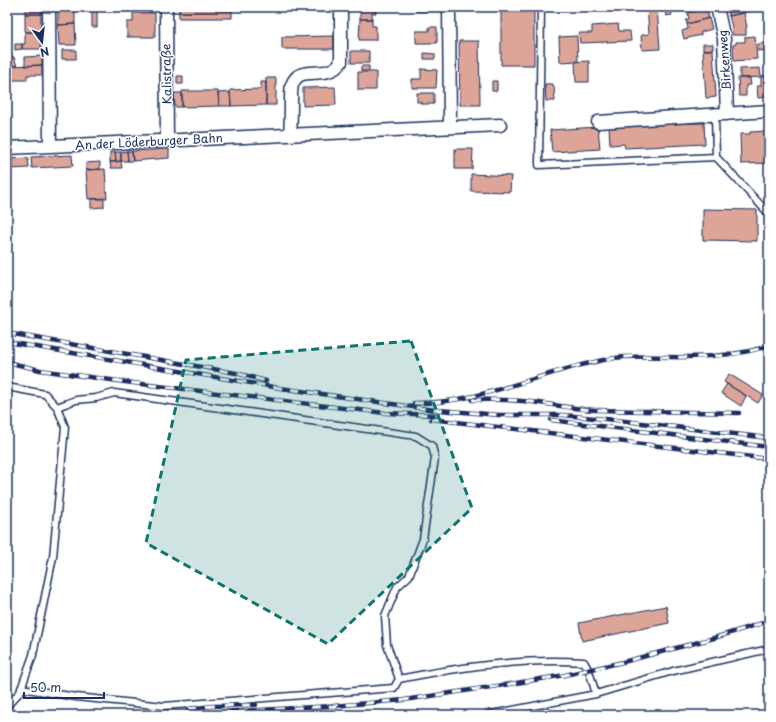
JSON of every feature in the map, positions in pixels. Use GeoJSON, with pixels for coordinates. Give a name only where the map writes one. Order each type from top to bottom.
{"type":"FeatureCollection","features":[{"type":"Feature","properties":{"kind":"street"},"geometry":{"type":"LineString","coordinates":[[49,7],[50,146]]}},
{"type":"Feature","properties":{"kind":"street","name":"Kalistraße"},"geometry":{"type":"LineString","coordinates":[[166,7],[167,140]]}},
{"type":"Feature","properties":{"kind":"street"},"geometry":{"type":"LineString","coordinates":[[290,135],[292,86],[296,78],[303,73],[327,72],[336,68],[341,62],[341,7]]}},
{"type":"Feature","properties":{"kind":"street"},"geometry":{"type":"LineString","coordinates":[[449,7],[450,127]]}},
{"type":"Feature","properties":{"kind":"street","name":"Birkenweg"},"geometry":{"type":"LineString","coordinates":[[717,7],[724,39],[721,114]]}},
{"type":"Feature","properties":{"kind":"street"},"geometry":{"type":"LineString","coordinates":[[598,122],[769,111]]}},
{"type":"Feature","properties":{"kind":"street","name":"An der Löderburger Bahn"},"geometry":{"type":"LineString","coordinates":[[7,148],[500,125]]}},
{"type":"Feature","properties":{"kind":"lane"},"geometry":{"type":"LineString","coordinates":[[541,7],[539,165],[716,157]]}},
{"type":"Feature","properties":{"kind":"lane"},"geometry":{"type":"LineString","coordinates":[[721,114],[716,157],[769,214]]}},
{"type":"Feature","properties":{"kind":"lane"},"geometry":{"type":"LineString","coordinates":[[7,386],[45,394],[57,407],[66,427],[53,557],[33,655],[20,692],[7,706]]}},
{"type":"Feature","properties":{"kind":"lane"},"geometry":{"type":"LineString","coordinates":[[21,688],[76,697],[164,706],[394,688],[399,679],[387,645],[386,616],[397,588],[409,576],[424,539],[435,458],[432,446],[416,436],[114,393],[96,398],[76,400],[57,407]]}},
{"type":"Feature","properties":{"kind":"lane"},"geometry":{"type":"LineString","coordinates":[[486,715],[596,694],[673,671],[769,649]]}},
{"type":"Feature","properties":{"kind":"lane"},"geometry":{"type":"LineString","coordinates":[[399,679],[450,669],[498,663],[563,661],[584,662],[589,671],[596,694]]}},
{"type":"Feature","properties":{"kind":"highlighted area"},"geometry":{"type":"Polygon","coordinates":[[[411,341],[472,508],[328,644],[146,543],[186,360],[411,341]]]}},
{"type":"Feature","properties":{"kind":"building"},"geometry":{"type":"Polygon","coordinates":[[[25,7],[41,7],[41,14],[25,14],[25,7]]]}},
{"type":"Feature","properties":{"kind":"building"},"geometry":{"type":"Polygon","coordinates":[[[58,7],[75,7],[75,24],[58,25],[58,7]]]}},
{"type":"Feature","properties":{"kind":"building"},"geometry":{"type":"Polygon","coordinates":[[[179,7],[232,7],[232,18],[179,18],[179,7]]]}},
{"type":"Feature","properties":{"kind":"building"},"geometry":{"type":"Polygon","coordinates":[[[310,7],[326,7],[326,12],[310,12],[310,7]]]}},
{"type":"Feature","properties":{"kind":"building"},"geometry":{"type":"Polygon","coordinates":[[[357,7],[376,7],[376,13],[372,13],[372,19],[360,19],[360,9],[357,9],[357,7]]]}},
{"type":"Feature","properties":{"kind":"building"},"geometry":{"type":"Polygon","coordinates":[[[416,7],[438,7],[438,11],[416,11],[416,7]]]}},
{"type":"Feature","properties":{"kind":"building"},"geometry":{"type":"Polygon","coordinates":[[[501,7],[534,7],[534,65],[501,65],[501,7]]]}},
{"type":"Feature","properties":{"kind":"building"},"geometry":{"type":"Polygon","coordinates":[[[647,7],[657,7],[660,49],[642,50],[641,35],[649,34],[647,7]]]}},
{"type":"Feature","properties":{"kind":"building"},"geometry":{"type":"Polygon","coordinates":[[[670,7],[672,15],[666,16],[664,8],[670,7]]]}},
{"type":"Feature","properties":{"kind":"building"},"geometry":{"type":"Polygon","coordinates":[[[727,7],[757,7],[758,9],[729,16],[727,7]]]}},
{"type":"Feature","properties":{"kind":"building"},"geometry":{"type":"Polygon","coordinates":[[[706,8],[709,18],[687,24],[686,20],[689,19],[688,13],[706,8]]]}},
{"type":"Feature","properties":{"kind":"building"},"geometry":{"type":"Polygon","coordinates":[[[92,9],[97,9],[97,27],[92,27],[92,9]]]}},
{"type":"Feature","properties":{"kind":"building"},"geometry":{"type":"Polygon","coordinates":[[[133,13],[155,13],[155,37],[127,37],[127,22],[133,22],[133,13]]]}},
{"type":"Feature","properties":{"kind":"building"},"geometry":{"type":"Polygon","coordinates":[[[744,13],[747,27],[746,35],[732,35],[732,27],[729,16],[744,13]]]}},
{"type":"Feature","properties":{"kind":"building"},"geometry":{"type":"Polygon","coordinates":[[[25,14],[41,14],[41,32],[25,32],[25,14]]]}},
{"type":"Feature","properties":{"kind":"building"},"geometry":{"type":"Polygon","coordinates":[[[7,17],[11,17],[10,34],[7,34],[7,17]]]}},
{"type":"Feature","properties":{"kind":"building"},"geometry":{"type":"Polygon","coordinates":[[[709,18],[712,29],[701,32],[701,35],[684,39],[682,31],[688,29],[687,24],[709,18]]]}},
{"type":"Feature","properties":{"kind":"building"},"geometry":{"type":"Polygon","coordinates":[[[360,19],[372,19],[372,26],[376,26],[376,40],[359,40],[360,19]]]}},
{"type":"Feature","properties":{"kind":"building"},"geometry":{"type":"Polygon","coordinates":[[[75,24],[76,45],[59,45],[58,25],[75,24]]]}},
{"type":"Feature","properties":{"kind":"building"},"geometry":{"type":"Polygon","coordinates":[[[618,24],[619,31],[630,31],[631,41],[580,43],[579,33],[592,33],[592,26],[618,24]]]}},
{"type":"Feature","properties":{"kind":"building"},"geometry":{"type":"Polygon","coordinates":[[[429,27],[437,27],[437,43],[416,43],[416,31],[429,31],[429,27]]]}},
{"type":"Feature","properties":{"kind":"building"},"geometry":{"type":"Polygon","coordinates":[[[25,32],[41,32],[41,49],[22,49],[22,44],[25,44],[25,32]]]}},
{"type":"Feature","properties":{"kind":"building"},"geometry":{"type":"Polygon","coordinates":[[[334,36],[334,49],[282,49],[282,37],[334,36]]]}},
{"type":"Feature","properties":{"kind":"building"},"geometry":{"type":"Polygon","coordinates":[[[577,36],[578,61],[560,62],[559,37],[577,36]]]}},
{"type":"Feature","properties":{"kind":"building"},"geometry":{"type":"Polygon","coordinates":[[[755,36],[757,59],[734,61],[733,45],[736,44],[736,42],[745,42],[745,37],[755,36]]]}},
{"type":"Feature","properties":{"kind":"building"},"geometry":{"type":"Polygon","coordinates":[[[459,41],[479,41],[480,105],[460,105],[459,41]]]}},
{"type":"Feature","properties":{"kind":"building"},"geometry":{"type":"Polygon","coordinates":[[[765,43],[766,50],[758,51],[758,44],[765,43]]]}},
{"type":"Feature","properties":{"kind":"building"},"geometry":{"type":"Polygon","coordinates":[[[15,44],[22,44],[22,49],[15,50],[15,44]]]}},
{"type":"Feature","properties":{"kind":"building"},"geometry":{"type":"Polygon","coordinates":[[[703,44],[713,44],[713,49],[703,50],[703,44]]]}},
{"type":"Feature","properties":{"kind":"building"},"geometry":{"type":"Polygon","coordinates":[[[62,50],[76,50],[76,59],[62,59],[62,50]]]}},
{"type":"Feature","properties":{"kind":"building"},"geometry":{"type":"Polygon","coordinates":[[[703,50],[713,50],[716,97],[706,98],[703,50]]]}},
{"type":"Feature","properties":{"kind":"building"},"geometry":{"type":"Polygon","coordinates":[[[351,51],[369,51],[369,63],[351,63],[351,51]]]}},
{"type":"Feature","properties":{"kind":"building"},"geometry":{"type":"Polygon","coordinates":[[[424,53],[435,54],[435,59],[424,59],[424,53]]]}},
{"type":"Feature","properties":{"kind":"building"},"geometry":{"type":"Polygon","coordinates":[[[42,56],[42,65],[25,66],[25,57],[42,56]]]}},
{"type":"Feature","properties":{"kind":"building"},"geometry":{"type":"Polygon","coordinates":[[[7,57],[14,57],[17,66],[7,66],[7,57]]]}},
{"type":"Feature","properties":{"kind":"building"},"geometry":{"type":"Polygon","coordinates":[[[589,61],[589,82],[576,82],[575,62],[589,61]]]}},
{"type":"Feature","properties":{"kind":"building"},"geometry":{"type":"Polygon","coordinates":[[[42,65],[42,75],[27,75],[27,80],[7,80],[7,66],[42,65]]]}},
{"type":"Feature","properties":{"kind":"building"},"geometry":{"type":"Polygon","coordinates":[[[361,66],[369,66],[369,71],[361,71],[361,66]]]}},
{"type":"Feature","properties":{"kind":"building"},"geometry":{"type":"Polygon","coordinates":[[[760,68],[761,77],[740,78],[740,69],[760,68]]]}},
{"type":"Feature","properties":{"kind":"building"},"geometry":{"type":"Polygon","coordinates":[[[421,69],[437,70],[436,88],[412,88],[412,79],[421,79],[421,69]]]}},
{"type":"Feature","properties":{"kind":"building"},"geometry":{"type":"Polygon","coordinates":[[[358,72],[376,72],[376,90],[358,90],[358,72]]]}},
{"type":"Feature","properties":{"kind":"building"},"geometry":{"type":"Polygon","coordinates":[[[769,75],[769,97],[758,98],[757,86],[761,86],[761,76],[769,75]]]}},
{"type":"Feature","properties":{"kind":"building"},"geometry":{"type":"Polygon","coordinates":[[[177,76],[183,76],[183,84],[177,84],[177,76]]]}},
{"type":"Feature","properties":{"kind":"building"},"geometry":{"type":"Polygon","coordinates":[[[266,78],[276,78],[276,105],[266,105],[266,78]]]}},
{"type":"Feature","properties":{"kind":"building"},"geometry":{"type":"Polygon","coordinates":[[[738,78],[750,78],[751,85],[746,85],[746,96],[739,96],[738,78]]]}},
{"type":"Feature","properties":{"kind":"building"},"geometry":{"type":"Polygon","coordinates":[[[492,81],[497,81],[497,91],[492,91],[492,81]]]}},
{"type":"Feature","properties":{"kind":"building"},"geometry":{"type":"Polygon","coordinates":[[[261,82],[266,82],[266,105],[231,106],[230,90],[261,89],[261,82]]]}},
{"type":"Feature","properties":{"kind":"building"},"geometry":{"type":"Polygon","coordinates":[[[545,84],[553,84],[555,101],[546,101],[545,84]]]}},
{"type":"Feature","properties":{"kind":"building"},"geometry":{"type":"Polygon","coordinates":[[[335,87],[336,105],[303,106],[303,88],[335,87]]]}},
{"type":"Feature","properties":{"kind":"building"},"geometry":{"type":"Polygon","coordinates":[[[182,91],[218,91],[219,106],[182,107],[182,91]]]}},
{"type":"Feature","properties":{"kind":"building"},"geometry":{"type":"Polygon","coordinates":[[[230,92],[231,106],[219,106],[218,93],[230,92]]]}},
{"type":"Feature","properties":{"kind":"building"},"geometry":{"type":"Polygon","coordinates":[[[174,93],[182,93],[182,107],[175,107],[174,93]]]}},
{"type":"Feature","properties":{"kind":"building"},"geometry":{"type":"Polygon","coordinates":[[[417,93],[434,93],[434,104],[421,104],[421,102],[417,102],[417,93]]]}},
{"type":"Feature","properties":{"kind":"building"},"geometry":{"type":"Polygon","coordinates":[[[687,122],[704,123],[705,144],[625,148],[624,144],[610,145],[609,126],[687,122]]]}},
{"type":"Feature","properties":{"kind":"building"},"geometry":{"type":"Polygon","coordinates":[[[598,127],[600,149],[552,152],[550,130],[598,127]]]}},
{"type":"Feature","properties":{"kind":"building"},"geometry":{"type":"Polygon","coordinates":[[[768,131],[769,163],[741,164],[740,134],[768,131]]]}},
{"type":"Feature","properties":{"kind":"building"},"geometry":{"type":"Polygon","coordinates":[[[169,149],[169,158],[133,161],[132,151],[169,149]]]}},
{"type":"Feature","properties":{"kind":"building"},"geometry":{"type":"Polygon","coordinates":[[[455,149],[473,149],[472,169],[455,169],[455,149]]]}},
{"type":"Feature","properties":{"kind":"building"},"geometry":{"type":"Polygon","coordinates":[[[127,151],[128,161],[121,161],[121,152],[127,151]]]}},
{"type":"Feature","properties":{"kind":"building"},"geometry":{"type":"Polygon","coordinates":[[[127,151],[132,151],[133,161],[128,161],[127,151]]]}},
{"type":"Feature","properties":{"kind":"building"},"geometry":{"type":"Polygon","coordinates":[[[110,152],[115,152],[116,162],[110,162],[110,152]]]}},
{"type":"Feature","properties":{"kind":"building"},"geometry":{"type":"Polygon","coordinates":[[[115,152],[121,152],[121,161],[116,162],[115,152]]]}},
{"type":"Feature","properties":{"kind":"building"},"geometry":{"type":"Polygon","coordinates":[[[72,155],[73,166],[32,168],[31,157],[72,155]]]}},
{"type":"Feature","properties":{"kind":"building"},"geometry":{"type":"Polygon","coordinates":[[[28,158],[29,168],[9,169],[8,159],[28,158]]]}},
{"type":"Feature","properties":{"kind":"building"},"geometry":{"type":"Polygon","coordinates":[[[121,161],[122,168],[111,168],[110,162],[121,161]]]}},
{"type":"Feature","properties":{"kind":"building"},"geometry":{"type":"Polygon","coordinates":[[[100,162],[100,169],[86,170],[86,163],[100,162]]]}},
{"type":"Feature","properties":{"kind":"building"},"geometry":{"type":"Polygon","coordinates":[[[105,169],[107,198],[88,199],[86,170],[105,169]]]}},
{"type":"Feature","properties":{"kind":"building"},"geometry":{"type":"Polygon","coordinates":[[[471,174],[511,176],[510,192],[471,191],[471,174]]]}},
{"type":"Feature","properties":{"kind":"building"},"geometry":{"type":"Polygon","coordinates":[[[91,199],[104,199],[104,207],[91,208],[91,199]]]}},
{"type":"Feature","properties":{"kind":"building"},"geometry":{"type":"Polygon","coordinates":[[[703,209],[757,210],[757,241],[703,240],[703,209]]]}},
{"type":"Feature","properties":{"kind":"building"},"geometry":{"type":"Polygon","coordinates":[[[729,374],[763,395],[758,403],[724,382],[729,374]]]}},
{"type":"Feature","properties":{"kind":"building"},"geometry":{"type":"Polygon","coordinates":[[[727,384],[746,396],[741,406],[721,393],[727,384]]]}},
{"type":"Feature","properties":{"kind":"building"},"geometry":{"type":"Polygon","coordinates":[[[666,606],[669,623],[582,641],[579,623],[666,606]]]}},
{"type":"Feature","properties":{"kind":"railway"},"geometry":{"type":"LineString","coordinates":[[7,333],[236,373],[266,381]]}},
{"type":"Feature","properties":{"kind":"railway"},"geometry":{"type":"LineString","coordinates":[[7,342],[280,388],[427,409],[499,415],[563,415],[769,438]]}},
{"type":"Feature","properties":{"kind":"railway"},"geometry":{"type":"LineString","coordinates":[[414,403],[439,402],[464,398],[512,386],[584,364],[609,359],[648,356],[719,356],[769,346]]}},
{"type":"Feature","properties":{"kind":"railway"},"geometry":{"type":"LineString","coordinates":[[7,362],[40,370],[125,382],[385,413],[437,415]]}},
{"type":"Feature","properties":{"kind":"railway"},"geometry":{"type":"LineString","coordinates":[[472,400],[516,400],[596,410],[739,413]]}},
{"type":"Feature","properties":{"kind":"railway"},"geometry":{"type":"LineString","coordinates":[[431,419],[769,459]]}},
{"type":"Feature","properties":{"kind":"railway"},"geometry":{"type":"LineString","coordinates":[[551,420],[769,447]]}},
{"type":"Feature","properties":{"kind":"railway"},"geometry":{"type":"LineString","coordinates":[[167,715],[333,706],[404,700],[504,685],[565,675],[623,662],[714,638],[769,621]]}},
{"type":"Feature","properties":{"kind":"railway"},"geometry":{"type":"LineString","coordinates":[[188,709],[213,706],[256,705]]}}]}
